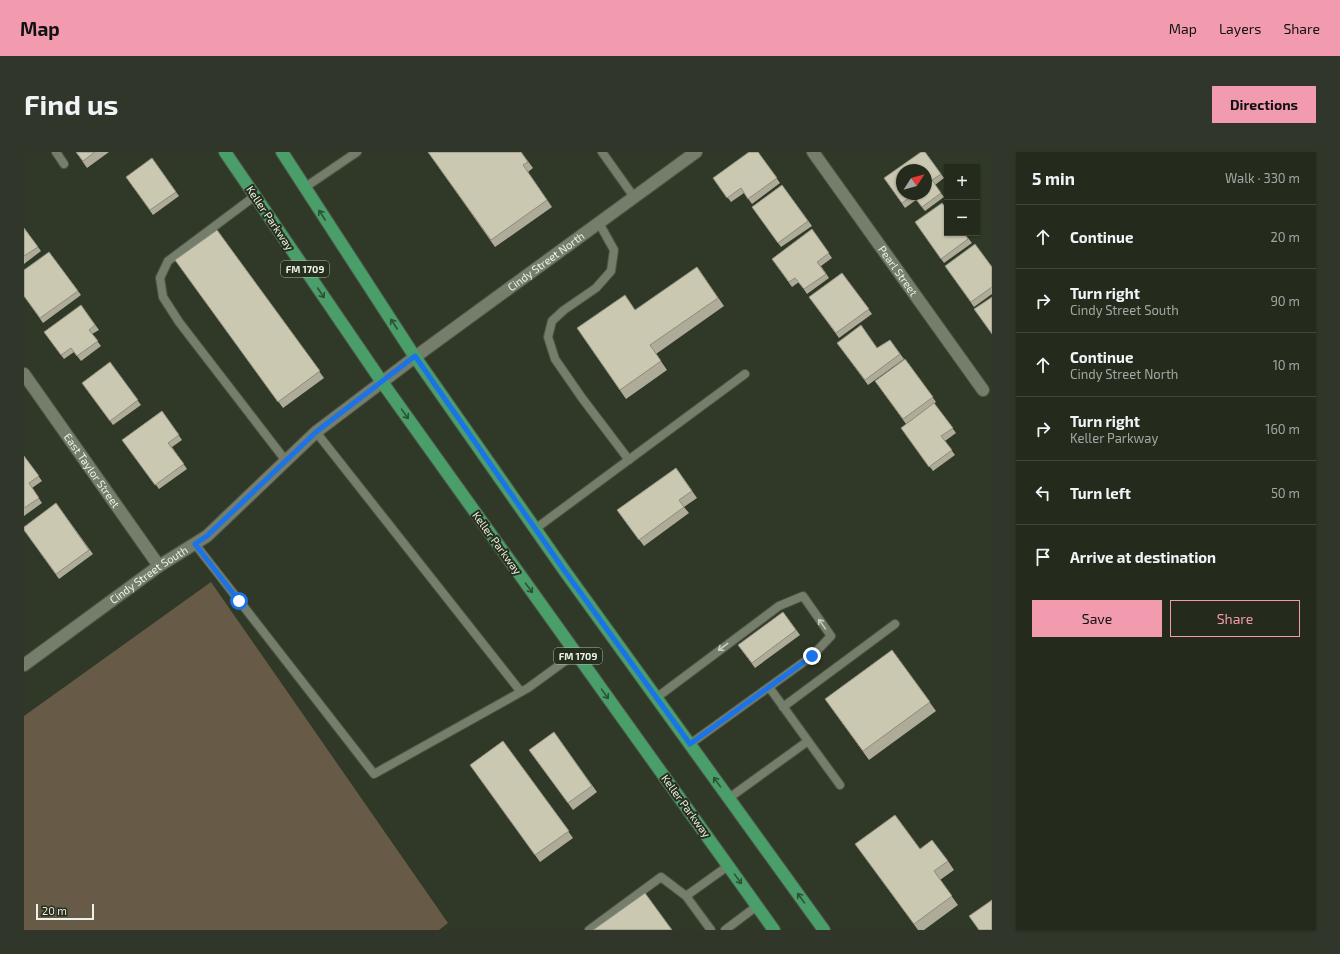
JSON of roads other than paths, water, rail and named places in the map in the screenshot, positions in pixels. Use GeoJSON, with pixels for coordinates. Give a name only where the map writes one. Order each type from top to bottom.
{"type":"FeatureCollection","features":[{"type":"Feature","properties":{"kind":"main road","name":"Keller Parkway"},"geometry":{"type":"LineString","coordinates":[[225,152],[382,382],[774,930]]}},
{"type":"Feature","properties":{"kind":"main road","name":"FM 1709"},"geometry":{"type":"LineString","coordinates":[[282,152],[304,188],[415,356],[656,698],[824,930]]}},
{"type":"Feature","properties":{"kind":"street","name":"Cindy Street North"},"geometry":{"type":"LineString","coordinates":[[396,371],[696,152]]}},
{"type":"Feature","properties":{"kind":"street","name":"Pearl Street"},"geometry":{"type":"LineString","coordinates":[[813,152],[983,390]]}},
{"type":"Feature","properties":{"kind":"street","name":"Cindy Street South"},"geometry":{"type":"LineString","coordinates":[[24,665],[159,566],[207,536],[316,432],[396,371]]}},
{"type":"Feature","properties":{"kind":"street","name":"East Taylor Street"},"geometry":{"type":"LineString","coordinates":[[24,374],[159,566]]}},
{"type":"Feature","properties":{"kind":"lane"},"geometry":{"type":"LineString","coordinates":[[56,152],[64,164]]}},
{"type":"Feature","properties":{"kind":"lane"},"geometry":{"type":"LineString","coordinates":[[304,188],[358,152]]}},
{"type":"Feature","properties":{"kind":"lane"},"geometry":{"type":"LineString","coordinates":[[602,152],[634,197]]}},
{"type":"Feature","properties":{"kind":"lane"},"geometry":{"type":"LineString","coordinates":[[255,196],[168,261],[160,278],[163,297],[179,322],[286,461]]}},
{"type":"Feature","properties":{"kind":"lane"},"geometry":{"type":"LineString","coordinates":[[599,223],[614,250],[611,271],[596,288],[564,310],[552,321],[548,337],[555,359],[582,398],[629,460]]}},
{"type":"Feature","properties":{"kind":"lane"},"geometry":{"type":"LineString","coordinates":[[535,528],[745,374]]}},
{"type":"Feature","properties":{"kind":"lane"},"geometry":{"type":"LineString","coordinates":[[316,432],[521,692]]}},
{"type":"Feature","properties":{"kind":"lane"},"geometry":{"type":"LineString","coordinates":[[195,544],[374,774],[528,688],[576,653]]}},
{"type":"Feature","properties":{"kind":"lane"},"geometry":{"type":"LineString","coordinates":[[656,698],[779,606],[803,596],[831,636],[812,656],[690,744]]}},
{"type":"Feature","properties":{"kind":"lane"},"geometry":{"type":"LineString","coordinates":[[783,707],[895,624]]}},
{"type":"Feature","properties":{"kind":"lane"},"geometry":{"type":"LineString","coordinates":[[769,687],[840,785]]}},
{"type":"Feature","properties":{"kind":"lane"},"geometry":{"type":"LineString","coordinates":[[729,798],[808,740]]}},
{"type":"Feature","properties":{"kind":"lane"},"geometry":{"type":"LineString","coordinates":[[686,896],[728,866]]}},
{"type":"Feature","properties":{"kind":"lane"},"geometry":{"type":"LineString","coordinates":[[589,930],[661,877],[686,896],[711,930]]}},
{"type":"Feature","properties":{"kind":"lane"},"geometry":{"type":"LineString","coordinates":[[725,930],[757,906]]}}]}
